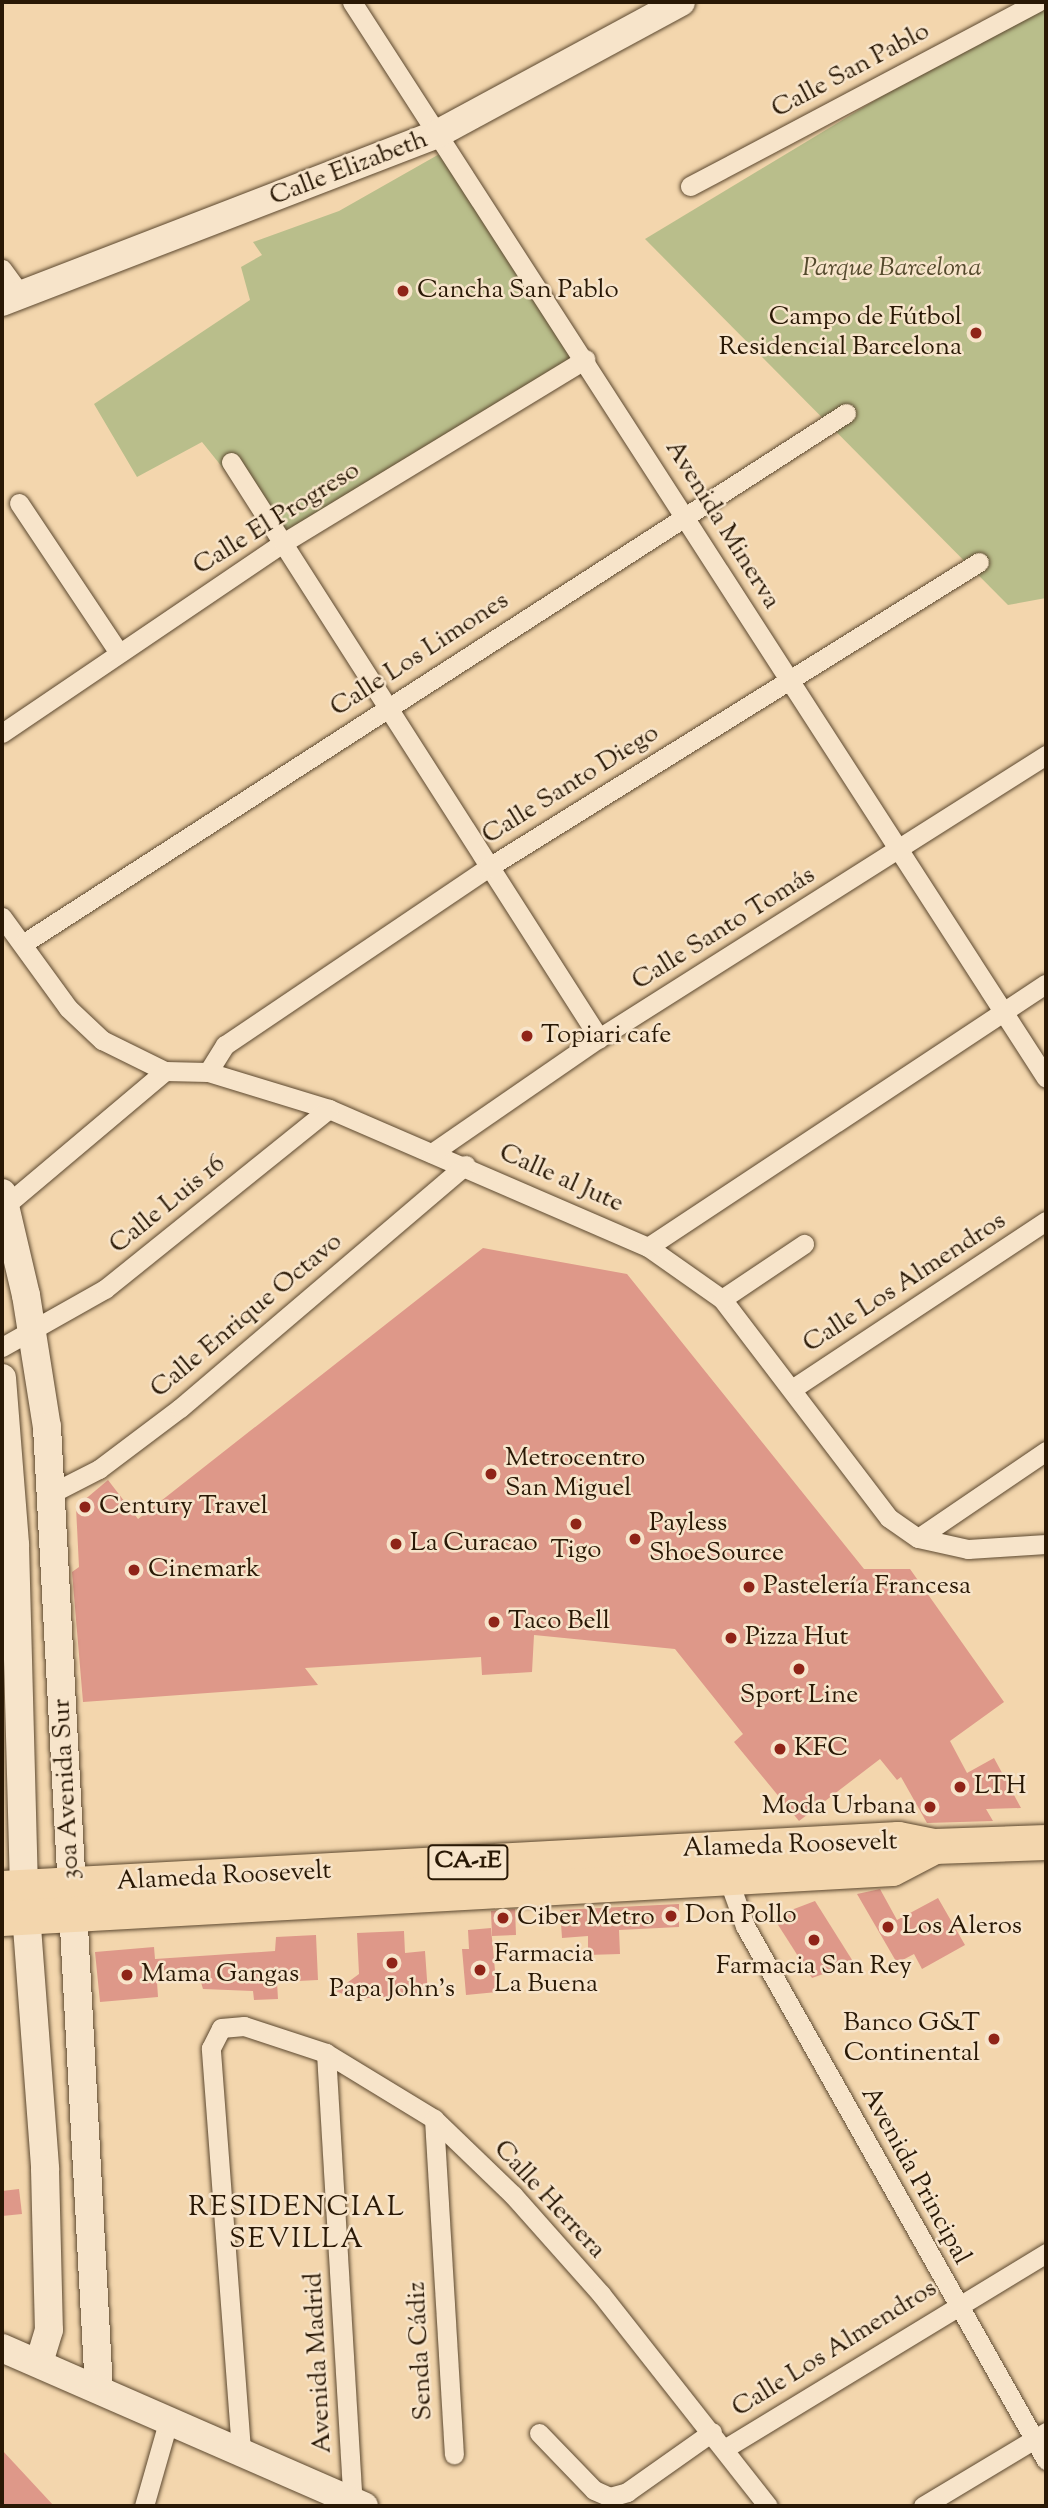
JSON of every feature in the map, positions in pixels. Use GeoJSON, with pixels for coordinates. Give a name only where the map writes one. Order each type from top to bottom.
{"type":"FeatureCollection","features":[{"type":"Feature","properties":{"kind":"highway","name":"Alameda Roosevelt"},"geometry":{"type":"LineString","coordinates":[[73,1900],[898,1839],[934,1846]]}},
{"type":"Feature","properties":{"kind":"highway","name":"CA-1E"},"geometry":{"type":"LineString","coordinates":[[934,1846],[1046,1842]]}},
{"type":"Feature","properties":{"kind":"highway","name":"Alameda Roosevelt"},"geometry":{"type":"LineString","coordinates":[[14,1902],[892,1868],[934,1846]]}},
{"type":"Feature","properties":{"kind":"street","name":"Avenida Minerva"},"geometry":{"type":"LineString","coordinates":[[352,2],[586,359],[788,681],[1046,1078]]}},
{"type":"Feature","properties":{"kind":"street","name":"Calle Elizabeth"},"geometry":{"type":"LineString","coordinates":[[11,299],[439,133],[681,2]]}},
{"type":"Feature","properties":{"kind":"street","name":"Calle San Pablo"},"geometry":{"type":"LineString","coordinates":[[690,186],[1037,2]]}},
{"type":"Feature","properties":{"kind":"street"},"geometry":{"type":"LineString","coordinates":[[1043,2],[1046,9]]}},
{"type":"Feature","properties":{"kind":"street"},"geometry":{"type":"LineString","coordinates":[[2,268],[11,299]]}},
{"type":"Feature","properties":{"kind":"street","name":"Calle El Progreso"},"geometry":{"type":"LineString","coordinates":[[2,733],[283,543],[586,359]]}},
{"type":"Feature","properties":{"kind":"street","name":"Calle Los Limones"},"geometry":{"type":"LineString","coordinates":[[24,943],[684,514],[846,413]]}},
{"type":"Feature","properties":{"kind":"street"},"geometry":{"type":"LineString","coordinates":[[231,462],[599,1038]]}},
{"type":"Feature","properties":{"kind":"street"},"geometry":{"type":"LineString","coordinates":[[19,503],[119,653]]}},
{"type":"Feature","properties":{"kind":"street","name":"Calle Santo Diego"},"geometry":{"type":"LineString","coordinates":[[208,1072],[225,1045],[489,867],[979,562]]}},
{"type":"Feature","properties":{"kind":"street","name":"Calle Santo Tomás"},"geometry":{"type":"LineString","coordinates":[[432,1153],[599,1038],[1046,755]]}},
{"type":"Feature","properties":{"kind":"street","name":"Calle al Jute"},"geometry":{"type":"LineString","coordinates":[[2,917],[24,943],[68,1009],[94,1032],[165,1071],[208,1072],[329,1109],[466,1165],[648,1247],[722,1299],[888,1518],[918,1538],[968,1549],[1046,1544]]}},
{"type":"Feature","properties":{"kind":"street"},"geometry":{"type":"LineString","coordinates":[[648,1247],[1046,984]]}},
{"type":"Feature","properties":{"kind":"street"},"geometry":{"type":"LineString","coordinates":[[4,1199],[165,1071]]}},
{"type":"Feature","properties":{"kind":"street","name":"Calle Luis 16"},"geometry":{"type":"LineString","coordinates":[[2,1347],[33,1333],[105,1289],[329,1109]]}},
{"type":"Feature","properties":{"kind":"street","name":"Calle Enrique Octavo"},"geometry":{"type":"LineString","coordinates":[[52,1493],[99,1469],[180,1408],[466,1165]]}},
{"type":"Feature","properties":{"kind":"street","name":"30a Avenida Sur"},"geometry":{"type":"LineString","coordinates":[[4,1199],[33,1333],[52,1493],[99,2389]]}},
{"type":"Feature","properties":{"kind":"street","name":"Calle Los Almendros"},"geometry":{"type":"LineString","coordinates":[[792,1389],[1046,1221]]}},
{"type":"Feature","properties":{"kind":"street"},"geometry":{"type":"LineString","coordinates":[[722,1299],[804,1244]]}},
{"type":"Feature","properties":{"kind":"street","name":"30a Avenida Sur"},"geometry":{"type":"LineString","coordinates":[[2,1378],[15,1545],[14,1902],[45,2169],[49,2330],[39,2363]]}},
{"type":"Feature","properties":{"kind":"street"},"geometry":{"type":"LineString","coordinates":[[918,1538],[1046,1451]]}},
{"type":"Feature","properties":{"kind":"street"},"geometry":{"type":"LineString","coordinates":[[15,1545],[34,1570],[50,1562],[54,1547]]}},
{"type":"Feature","properties":{"kind":"street"},"geometry":{"type":"LineString","coordinates":[[16,1622],[32,1588],[41,1585],[59,1626]]}},
{"type":"Feature","properties":{"kind":"street","name":"Avenida Principal"},"geometry":{"type":"LineString","coordinates":[[727,1876],[746,1926],[956,2304],[1040,2436],[1046,2460]]}},
{"type":"Feature","properties":{"kind":"street","name":"Calle Herrera"},"geometry":{"type":"LineString","coordinates":[[240,2450],[211,2048],[221,2028],[244,2026],[326,2053],[434,2119],[513,2195],[712,2432],[768,2506]]}},
{"type":"Feature","properties":{"kind":"street","name":"Avenida Madrid"},"geometry":{"type":"LineString","coordinates":[[326,2053],[358,2504]]}},
{"type":"Feature","properties":{"kind":"street","name":"Senda Cádiz"},"geometry":{"type":"LineString","coordinates":[[434,2119],[454,2454]]}},
{"type":"Feature","properties":{"kind":"street","name":"Calle Los Almendros"},"geometry":{"type":"LineString","coordinates":[[724,2449],[956,2304],[1046,2253]]}},
{"type":"Feature","properties":{"kind":"street"},"geometry":{"type":"LineString","coordinates":[[2,2348],[358,2504]]}},
{"type":"Feature","properties":{"kind":"street"},"geometry":{"type":"LineString","coordinates":[[144,2506],[169,2419]]}},
{"type":"Feature","properties":{"kind":"street"},"geometry":{"type":"LineString","coordinates":[[539,2433],[594,2490],[610,2497],[627,2493],[712,2432]]}},
{"type":"Feature","properties":{"kind":"street"},"geometry":{"type":"LineString","coordinates":[[923,2506],[1040,2436]]}},
{"type":"Feature","properties":{"kind":"green space","name":"Parque Barcelona"},"geometry":{"type":"Polygon","coordinates":[[[1038,2],[1046,9],[1046,598],[1008,605],[645,239],[1038,2]]]}},
{"type":"Feature","properties":{"kind":"green space"},"geometry":{"type":"Polygon","coordinates":[[[450,148],[586,359],[283,543],[202,442],[137,477],[94,404],[250,300],[241,267],[262,255],[253,242],[339,211],[450,148]]]}},
{"type":"Feature","properties":{"kind":"building","name":"Metrocentro San Miguel"},"geometry":{"type":"Polygon","coordinates":[[[483,1248],[627,1274],[864,1569],[910,1569],[1004,1702],[950,1741],[967,1773],[994,1758],[1021,1808],[986,1809],[993,1821],[927,1823],[901,1777],[897,1780],[880,1759],[799,1821],[734,1742],[743,1734],[675,1649],[534,1635],[532,1672],[482,1675],[481,1657],[305,1668],[318,1685],[83,1702],[72,1572],[79,1567],[76,1507],[108,1480],[138,1519],[483,1248]]]}},
{"type":"Feature","properties":{"kind":"building"},"geometry":{"type":"Polygon","coordinates":[[[880,1889],[897,1920],[938,1898],[965,1945],[922,1969],[914,1954],[897,1963],[857,1894],[880,1889]]]}},
{"type":"Feature","properties":{"kind":"building","name":"Farmacia San Rey"},"geometry":{"type":"Polygon","coordinates":[[[815,1901],[854,1963],[812,1978],[773,1917],[815,1901]]]}},
{"type":"Feature","properties":{"kind":"building"},"geometry":{"type":"Polygon","coordinates":[[[679,1904],[679,1927],[619,1930],[620,1954],[588,1955],[588,1936],[562,1938],[560,1910],[679,1904]]]}},
{"type":"Feature","properties":{"kind":"building","name":"Ciber Metro"},"geometry":{"type":"Polygon","coordinates":[[[515,1909],[516,1935],[492,1936],[491,1911],[515,1909]]]}},
{"type":"Feature","properties":{"kind":"building","name":"Farmacia La Buena"},"geometry":{"type":"Polygon","coordinates":[[[491,1928],[497,1992],[466,1995],[462,1949],[469,1949],[468,1930],[491,1928]]]}},
{"type":"Feature","properties":{"kind":"building","name":"Papa John's"},"geometry":{"type":"Polygon","coordinates":[[[404,1931],[405,1953],[425,1951],[428,1994],[354,1999],[336,1991],[359,1974],[357,1933],[404,1931]]]}},
{"type":"Feature","properties":{"kind":"building"},"geometry":{"type":"Polygon","coordinates":[[[316,1935],[318,1980],[277,1982],[278,1999],[254,2000],[253,1991],[203,1989],[200,1979],[157,1982],[158,1997],[100,2002],[95,1952],[154,1947],[155,1959],[275,1951],[276,1937],[316,1935]]]}},
{"type":"Feature","properties":{"kind":"building"},"geometry":{"type":"Polygon","coordinates":[[[19,2189],[22,2214],[2,2216],[2,2191],[19,2189]]]}},
{"type":"Feature","properties":{"kind":"building"},"geometry":{"type":"Polygon","coordinates":[[[2,2450],[54,2506],[2,2506],[2,2450]]]}},
{"type":"Feature","properties":{"kind":"place","name":"Cancha San Pablo"},"geometry":{"type":"Point","coordinates":[403,291]}},
{"type":"Feature","properties":{"kind":"place","name":"Campo de Fútbol Residencial Barcelona"},"geometry":{"type":"Point","coordinates":[976,333]}},
{"type":"Feature","properties":{"kind":"place","name":"Topiari cafe"},"geometry":{"type":"Point","coordinates":[527,1036]}},
{"type":"Feature","properties":{"kind":"place","name":"Metrocentro San Miguel"},"geometry":{"type":"Point","coordinates":[491,1474]}},
{"type":"Feature","properties":{"kind":"place","name":"Century Travel"},"geometry":{"type":"Point","coordinates":[85,1507]}},
{"type":"Feature","properties":{"kind":"place","name":"Tigo"},"geometry":{"type":"Point","coordinates":[576,1524]}},
{"type":"Feature","properties":{"kind":"place","name":"Payless ShoeSource"},"geometry":{"type":"Point","coordinates":[635,1539]}},
{"type":"Feature","properties":{"kind":"place","name":"La Curacao"},"geometry":{"type":"Point","coordinates":[396,1544]}},
{"type":"Feature","properties":{"kind":"place","name":"Cinemark"},"geometry":{"type":"Point","coordinates":[134,1570]}},
{"type":"Feature","properties":{"kind":"place","name":"Pastelería Francesa"},"geometry":{"type":"Point","coordinates":[749,1587]}},
{"type":"Feature","properties":{"kind":"place","name":"Taco Bell"},"geometry":{"type":"Point","coordinates":[494,1622]}},
{"type":"Feature","properties":{"kind":"place","name":"Pizza Hut"},"geometry":{"type":"Point","coordinates":[731,1638]}},
{"type":"Feature","properties":{"kind":"place","name":"Sport Line"},"geometry":{"type":"Point","coordinates":[799,1669]}},
{"type":"Feature","properties":{"kind":"place","name":"KFC"},"geometry":{"type":"Point","coordinates":[780,1749]}},
{"type":"Feature","properties":{"kind":"place","name":"LTH"},"geometry":{"type":"Point","coordinates":[960,1787]}},
{"type":"Feature","properties":{"kind":"place","name":"Moda Urbana"},"geometry":{"type":"Point","coordinates":[930,1807]}},
{"type":"Feature","properties":{"kind":"place","name":"Don Pollo"},"geometry":{"type":"Point","coordinates":[671,1916]}},
{"type":"Feature","properties":{"kind":"place","name":"Ciber Metro"},"geometry":{"type":"Point","coordinates":[503,1918]}},
{"type":"Feature","properties":{"kind":"place","name":"Los Aleros"},"geometry":{"type":"Point","coordinates":[888,1927]}},
{"type":"Feature","properties":{"kind":"place","name":"Farmacia San Rey"},"geometry":{"type":"Point","coordinates":[814,1940]}},
{"type":"Feature","properties":{"kind":"place","name":"Papa John's"},"geometry":{"type":"Point","coordinates":[392,1963]}},
{"type":"Feature","properties":{"kind":"place","name":"Farmacia La Buena"},"geometry":{"type":"Point","coordinates":[480,1970]}},
{"type":"Feature","properties":{"kind":"place","name":"Mama Gangas"},"geometry":{"type":"Point","coordinates":[127,1975]}},
{"type":"Feature","properties":{"kind":"place","name":"Banco G&T Continental"},"geometry":{"type":"Point","coordinates":[994,2039]}},
{"type":"Feature","properties":{"kind":"district","name":"RESIDENCIAL SEVILLA"},"geometry":{"type":"Point","coordinates":[297,2224]}}]}
